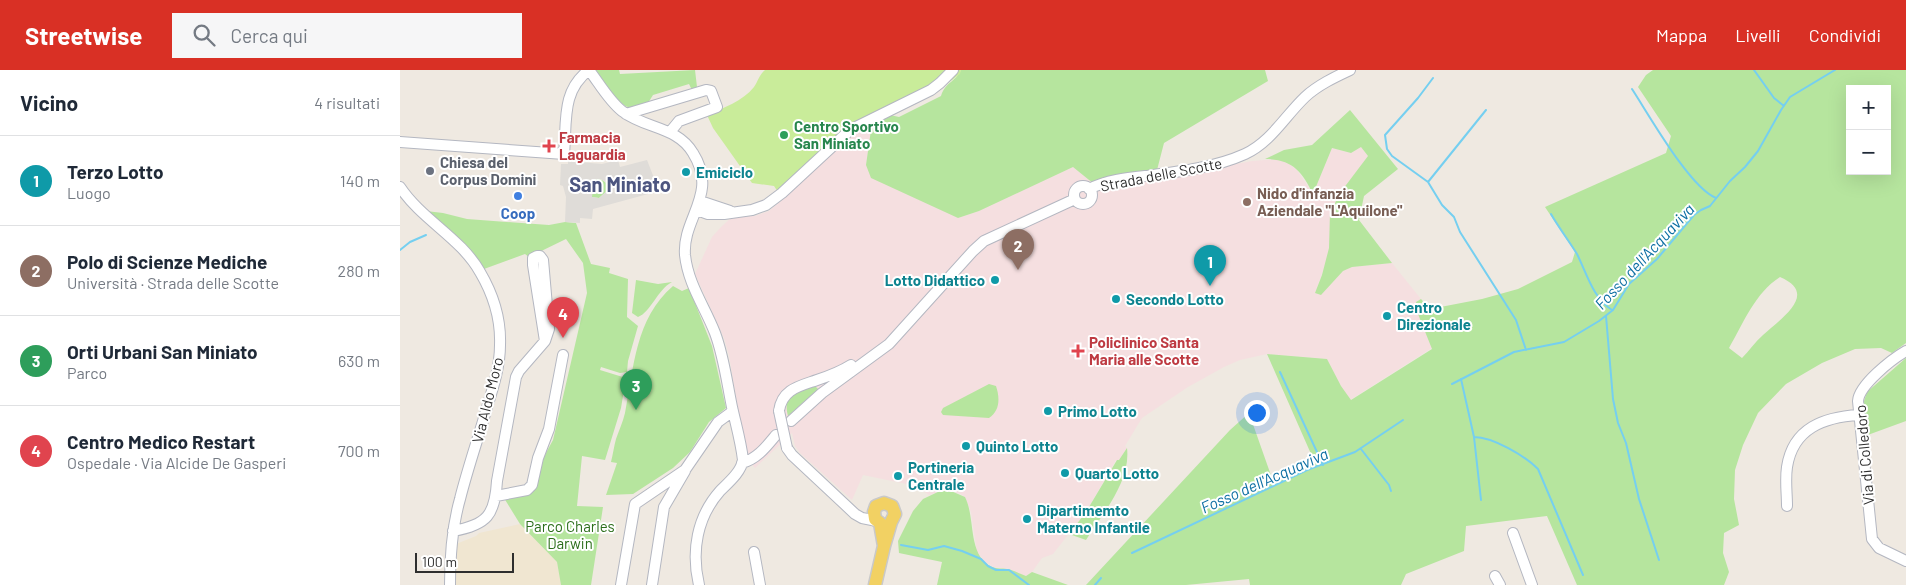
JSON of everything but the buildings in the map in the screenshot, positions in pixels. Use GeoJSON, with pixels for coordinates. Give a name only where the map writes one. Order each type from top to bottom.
{"type":"FeatureCollection","features":[{"type":"Feature","properties":{"kind":"main road"},"geometry":{"type":"LineString","coordinates":[[875,585],[884,546],[882,522],[874,515],[875,508],[881,503],[890,505],[895,514],[882,522]]}},
{"type":"Feature","properties":{"kind":"street"},"geometry":{"type":"LineString","coordinates":[[400,142],[564,154],[570,92],[577,81],[589,70],[618,107],[626,114],[670,132],[685,142],[697,160],[702,178],[698,206],[686,238],[686,262],[694,289],[716,336],[742,451],[742,464],[739,470],[712,501],[698,532],[695,552],[699,585]]}},
{"type":"Feature","properties":{"kind":"street"},"geometry":{"type":"LineString","coordinates":[[698,206],[713,214],[752,210],[770,202],[814,165],[847,132],[931,90],[943,81],[952,70]]}},
{"type":"Feature","properties":{"kind":"street","name":"Strada delle Scotte"},"geometry":{"type":"LineString","coordinates":[[791,421],[829,387],[876,354],[895,338],[984,240],[1075,199],[1074,193],[1079,186],[1089,189],[1108,181],[1189,169],[1225,161],[1254,150],[1269,137],[1309,94],[1350,70]]}},
{"type":"Feature","properties":{"kind":"street"},"geometry":{"type":"LineString","coordinates":[[626,114],[708,90],[711,91],[717,107],[679,121],[670,132]]}},
{"type":"Feature","properties":{"kind":"street"},"geometry":{"type":"LineString","coordinates":[[644,122],[645,114],[649,108]]}},
{"type":"Feature","properties":{"kind":"street","name":"Via Aldo Moro"},"geometry":{"type":"LineString","coordinates":[[400,187],[417,208],[472,259],[489,290],[498,320],[500,345],[497,368],[463,488],[453,532],[450,585]]}},
{"type":"Feature","properties":{"kind":"street"},"geometry":{"type":"LineString","coordinates":[[453,532],[484,520],[491,511],[496,496],[516,377],[519,371],[542,347],[545,341],[549,329],[543,260],[539,256],[534,258],[533,266],[545,341]]}},
{"type":"Feature","properties":{"kind":"street","name":"Via di Colledoro"},"geometry":{"type":"LineString","coordinates":[[1906,351],[1892,360],[1863,388],[1858,398],[1872,539],[1879,548],[1906,561]]}},
{"type":"Feature","properties":{"kind":"street"},"geometry":{"type":"LineString","coordinates":[[876,354],[865,356],[844,370],[791,390],[783,399],[779,411],[787,448],[792,455],[862,518],[882,522]]}},
{"type":"Feature","properties":{"kind":"street"},"geometry":{"type":"LineString","coordinates":[[496,496],[526,490],[532,485],[538,458],[549,429],[563,355]]}},
{"type":"Feature","properties":{"kind":"street"},"geometry":{"type":"LineString","coordinates":[[817,380],[828,382],[829,387]]}},
{"type":"Feature","properties":{"kind":"street"},"geometry":{"type":"LineString","coordinates":[[652,585],[664,507],[685,470],[718,422],[733,411]]}},
{"type":"Feature","properties":{"kind":"street"},"geometry":{"type":"LineString","coordinates":[[1787,506],[1787,465],[1794,446],[1802,435],[1813,426],[1826,420],[1859,415]]}},
{"type":"Feature","properties":{"kind":"street"},"geometry":{"type":"LineString","coordinates":[[742,451],[755,449],[776,436],[759,454],[742,464]]}},
{"type":"Feature","properties":{"kind":"street"},"geometry":{"type":"LineString","coordinates":[[621,585],[635,504],[685,470]]}},
{"type":"Feature","properties":{"kind":"street"},"geometry":{"type":"LineString","coordinates":[[852,510],[863,512],[875,508]]}},
{"type":"Feature","properties":{"kind":"street"},"geometry":{"type":"LineString","coordinates":[[1513,533],[1532,585]]}},
{"type":"Feature","properties":{"kind":"street"},"geometry":{"type":"LineString","coordinates":[[754,552],[760,585]]}},
{"type":"Feature","properties":{"kind":"shaded area","name":"Policlinico Santa Maria alle Scotte"},"geometry":{"type":"Polygon","coordinates":[[[872,123],[866,165],[958,218],[979,211],[1073,167],[1094,184],[1190,173],[1252,161],[1279,159],[1287,162],[1297,170],[1313,194],[1332,148],[1351,153],[1361,147],[1369,157],[1340,193],[1327,260],[1315,293],[1343,271],[1352,267],[1392,263],[1421,299],[1416,302],[1418,314],[1432,348],[1350,400],[1327,359],[1267,354],[1240,360],[1224,367],[1188,387],[1142,418],[1125,446],[1127,448],[1119,461],[1116,460],[1086,512],[1053,554],[1042,558],[1032,572],[1026,576],[1009,569],[993,567],[984,561],[977,552],[971,512],[965,497],[959,493],[940,491],[929,495],[916,486],[863,475],[852,500],[800,453],[795,446],[792,433],[755,468],[746,458],[729,355],[724,338],[695,274],[712,237],[732,217],[755,216],[769,211],[847,138],[872,123]]]}},
{"type":"Feature","properties":{"kind":"shaded area"},"geometry":{"type":"Polygon","coordinates":[[[618,160],[620,167],[647,160],[659,191],[593,209],[592,219],[580,218],[580,223],[565,222],[566,197],[563,186],[560,185],[561,164],[568,164],[568,161],[602,164],[618,160]],[[593,179],[592,197],[599,198],[609,189],[608,184],[601,179],[593,179]]]}},
{"type":"Feature","properties":{"kind":"shaded area"},"geometry":{"type":"Polygon","coordinates":[[[520,524],[557,562],[561,585],[455,585],[456,544],[479,533],[520,524]]]}},
{"type":"Feature","properties":{"kind":"green space"},"geometry":{"type":"Polygon","coordinates":[[[596,70],[619,70],[620,74],[695,70],[697,87],[692,90],[689,84],[653,95],[648,103],[628,107],[615,96],[596,70]]]}},
{"type":"Feature","properties":{"kind":"green space","name":"Centro Sportivo San Miniato"},"geometry":{"type":"Polygon","coordinates":[[[765,70],[961,70],[960,74],[944,86],[890,115],[857,130],[782,198],[774,186],[752,183],[713,128],[707,115],[732,104],[744,96],[754,87],[765,70]]]}},
{"type":"Feature","properties":{"kind":"green space"},"geometry":{"type":"Polygon","coordinates":[[[961,70],[1265,70],[1268,81],[1164,143],[1157,170],[1094,184],[1073,167],[979,211],[958,218],[871,178],[866,165],[872,123],[890,115],[899,117],[941,96],[946,87],[961,70]]]}},
{"type":"Feature","properties":{"kind":"green space"},"geometry":{"type":"Polygon","coordinates":[[[1653,70],[1906,70],[1906,343],[1892,353],[1881,348],[1855,349],[1822,363],[1786,384],[1758,413],[1743,445],[1735,470],[1734,499],[1739,525],[1724,533],[1723,553],[1729,572],[1724,585],[1577,585],[1547,516],[1466,526],[1464,551],[1406,574],[1401,585],[1250,585],[1249,579],[1186,585],[1086,585],[1230,430],[1249,413],[1273,481],[1315,463],[1267,354],[1327,359],[1341,386],[1351,400],[1432,349],[1418,314],[1416,302],[1421,299],[1430,309],[1482,299],[1518,289],[1572,262],[1575,252],[1545,207],[1666,153],[1671,136],[1638,87],[1646,75],[1653,70]],[[1780,277],[1764,291],[1745,318],[1729,348],[1742,358],[1786,314],[1797,299],[1797,291],[1791,284],[1780,277]]]}},
{"type":"Feature","properties":{"kind":"green space"},"geometry":{"type":"Polygon","coordinates":[[[1350,110],[1398,169],[1364,196],[1359,220],[1392,263],[1352,267],[1343,271],[1321,295],[1315,293],[1329,248],[1330,213],[1340,193],[1368,156],[1361,147],[1351,153],[1332,148],[1313,194],[1305,179],[1295,168],[1282,161],[1265,159],[1284,150],[1312,145],[1350,110]]]}},
{"type":"Feature","properties":{"kind":"green space"},"geometry":{"type":"Polygon","coordinates":[[[593,179],[603,181],[609,189],[599,198],[592,197],[593,179]]]}},
{"type":"Feature","properties":{"kind":"green space","name":"Parco Charles Darwin"},"geometry":{"type":"Polygon","coordinates":[[[426,211],[467,219],[549,225],[565,222],[576,223],[591,264],[610,268],[609,273],[628,279],[627,317],[638,326],[628,361],[627,372],[620,373],[601,367],[600,370],[626,378],[621,408],[605,460],[582,456],[577,506],[603,507],[591,585],[561,585],[557,562],[520,524],[504,498],[523,495],[553,440],[587,293],[583,263],[566,239],[529,257],[525,254],[484,269],[478,260],[426,211]]]}},
{"type":"Feature","properties":{"kind":"green space"},"geometry":{"type":"Polygon","coordinates":[[[636,280],[658,284],[672,282],[662,290],[647,311],[638,317],[632,313],[636,280]]]}},
{"type":"Feature","properties":{"kind":"green space"},"geometry":{"type":"Polygon","coordinates":[[[673,286],[682,291],[689,288],[712,346],[726,408],[709,422],[690,452],[673,468],[633,494],[606,495],[617,463],[611,462],[616,439],[625,413],[634,361],[643,329],[660,299],[673,286]]]}},
{"type":"Feature","properties":{"kind":"green space"},"geometry":{"type":"Polygon","coordinates":[[[1906,358],[1906,421],[1865,436],[1864,401],[1867,392],[1906,358]]]}},
{"type":"Feature","properties":{"kind":"green space"},"geometry":{"type":"Polygon","coordinates":[[[989,384],[996,386],[998,400],[995,412],[989,418],[943,415],[941,412],[943,408],[989,384]]]}},
{"type":"Feature","properties":{"kind":"green space"},"geometry":{"type":"Polygon","coordinates":[[[814,385],[818,389],[788,416],[787,403],[789,398],[797,392],[814,385]]]}},
{"type":"Feature","properties":{"kind":"green space"},"geometry":{"type":"Polygon","coordinates":[[[1127,448],[1125,472],[1120,484],[1086,540],[1069,534],[1086,512],[1117,460],[1119,460],[1127,448]]]}},
{"type":"Feature","properties":{"kind":"green space"},"geometry":{"type":"Polygon","coordinates":[[[940,491],[951,491],[965,497],[975,545],[984,561],[992,567],[1010,570],[1026,576],[1032,572],[1068,585],[937,585],[942,562],[899,553],[898,541],[913,511],[923,499],[940,491]]]}},
{"type":"Feature","properties":{"kind":"waterway"},"geometry":{"type":"LineString","coordinates":[[1754,70],[1774,98],[1784,106]]}},
{"type":"Feature","properties":{"kind":"waterway","name":"Fosso dell'Acquaviva"},"geometry":{"type":"LineString","coordinates":[[1452,384],[1514,352],[1564,342],[1599,321],[1613,310],[1629,284],[1657,259],[1694,215],[1710,206],[1730,181],[1745,167],[1758,151],[1790,97],[1835,70]]}},
{"type":"Feature","properties":{"kind":"waterway"},"geometry":{"type":"LineString","coordinates":[[1433,78],[1385,135],[1387,149],[1392,156],[1428,182],[1442,205],[1454,217],[1460,232],[1516,320],[1526,350]]}},
{"type":"Feature","properties":{"kind":"waterway"},"geometry":{"type":"LineString","coordinates":[[1632,89],[1682,166],[1706,192],[1716,198]]}},
{"type":"Feature","properties":{"kind":"waterway"},"geometry":{"type":"LineString","coordinates":[[1428,182],[1486,110]]}},
{"type":"Feature","properties":{"kind":"waterway"},"geometry":{"type":"LineString","coordinates":[[1551,214],[1577,254],[1595,292],[1605,305],[1612,310]]}},
{"type":"Feature","properties":{"kind":"waterway"},"geometry":{"type":"LineString","coordinates":[[400,250],[410,242],[426,235]]}},
{"type":"Feature","properties":{"kind":"waterway"},"geometry":{"type":"LineString","coordinates":[[1606,316],[1613,399],[1618,423],[1626,443],[1639,499],[1659,560]]}},
{"type":"Feature","properties":{"kind":"waterway"},"geometry":{"type":"LineString","coordinates":[[1280,372],[1323,465]]}},
{"type":"Feature","properties":{"kind":"waterway"},"geometry":{"type":"LineString","coordinates":[[1461,379],[1474,437],[1481,500]]}},
{"type":"Feature","properties":{"kind":"waterway","name":"Fosso dell'Acquaviva"},"geometry":{"type":"LineString","coordinates":[[1132,553],[1307,470],[1355,452],[1403,420]]}},
{"type":"Feature","properties":{"kind":"waterway"},"geometry":{"type":"LineString","coordinates":[[1474,437],[1490,440],[1508,448],[1538,469],[1583,575]]}},
{"type":"Feature","properties":{"kind":"waterway"},"geometry":{"type":"LineString","coordinates":[[1361,449],[1389,485],[1391,491]]}},
{"type":"Feature","properties":{"kind":"waterway"},"geometry":{"type":"LineString","coordinates":[[901,545],[928,550],[944,546],[962,551],[981,559],[988,566],[996,570],[1009,570],[1029,585]]}},
{"type":"Feature","properties":{"kind":"waterway","name":"Fosso dell'Acquaviva"},"geometry":{"type":"LineString","coordinates":[[1095,585],[1101,578]]}},
{"type":"Feature","properties":{"kind":"place","name":"Centro Sportivo San Miniato"},"geometry":{"type":"Point","coordinates":[784,135]}},
{"type":"Feature","properties":{"kind":"place","name":"Farmacia Laguardia"},"geometry":{"type":"Point","coordinates":[549,146]}},
{"type":"Feature","properties":{"kind":"place","name":"Chiesa del Corpus Domini"},"geometry":{"type":"Point","coordinates":[430,171]}},
{"type":"Feature","properties":{"kind":"place","name":"Emiciclo"},"geometry":{"type":"Point","coordinates":[686,172]}},
{"type":"Feature","properties":{"kind":"place","name":"Coop"},"geometry":{"type":"Point","coordinates":[518,196]}},
{"type":"Feature","properties":{"kind":"place","name":"Nido d'infanzia Aziendale \"L'Aquilone\""},"geometry":{"type":"Point","coordinates":[1247,202]}},
{"type":"Feature","properties":{"kind":"place","name":"Polo di Scienze Mediche"},"geometry":{"type":"Point","coordinates":[1018,270]}},
{"type":"Feature","properties":{"kind":"place","name":"Lotto Didattico"},"geometry":{"type":"Point","coordinates":[995,280]}},
{"type":"Feature","properties":{"kind":"place","name":"Terzo Lotto"},"geometry":{"type":"Point","coordinates":[1210,286]}},
{"type":"Feature","properties":{"kind":"place","name":"Secondo Lotto"},"geometry":{"type":"Point","coordinates":[1116,299]}},
{"type":"Feature","properties":{"kind":"place","name":"Centro Direzionale"},"geometry":{"type":"Point","coordinates":[1387,316]}},
{"type":"Feature","properties":{"kind":"place","name":"Centro Medico Restart"},"geometry":{"type":"Point","coordinates":[563,338]}},
{"type":"Feature","properties":{"kind":"place","name":"Policlinico Santa Maria alle Scotte"},"geometry":{"type":"Point","coordinates":[1078,351]}},
{"type":"Feature","properties":{"kind":"place","name":"Orti Urbani San Miniato"},"geometry":{"type":"Point","coordinates":[636,410]}},
{"type":"Feature","properties":{"kind":"place","name":"Primo Lotto"},"geometry":{"type":"Point","coordinates":[1048,411]}},
{"type":"Feature","properties":{"kind":"place","name":"Quinto Lotto"},"geometry":{"type":"Point","coordinates":[966,446]}},
{"type":"Feature","properties":{"kind":"place","name":"Quarto Lotto"},"geometry":{"type":"Point","coordinates":[1065,473]}},
{"type":"Feature","properties":{"kind":"place","name":"Portineria Centrale"},"geometry":{"type":"Point","coordinates":[898,476]}},
{"type":"Feature","properties":{"kind":"place","name":"Dipartimemto Materno Infantile"},"geometry":{"type":"Point","coordinates":[1027,519]}},
{"type":"Feature","properties":{"kind":"district","name":"San Miniato"},"geometry":{"type":"Point","coordinates":[620,184]}}]}
